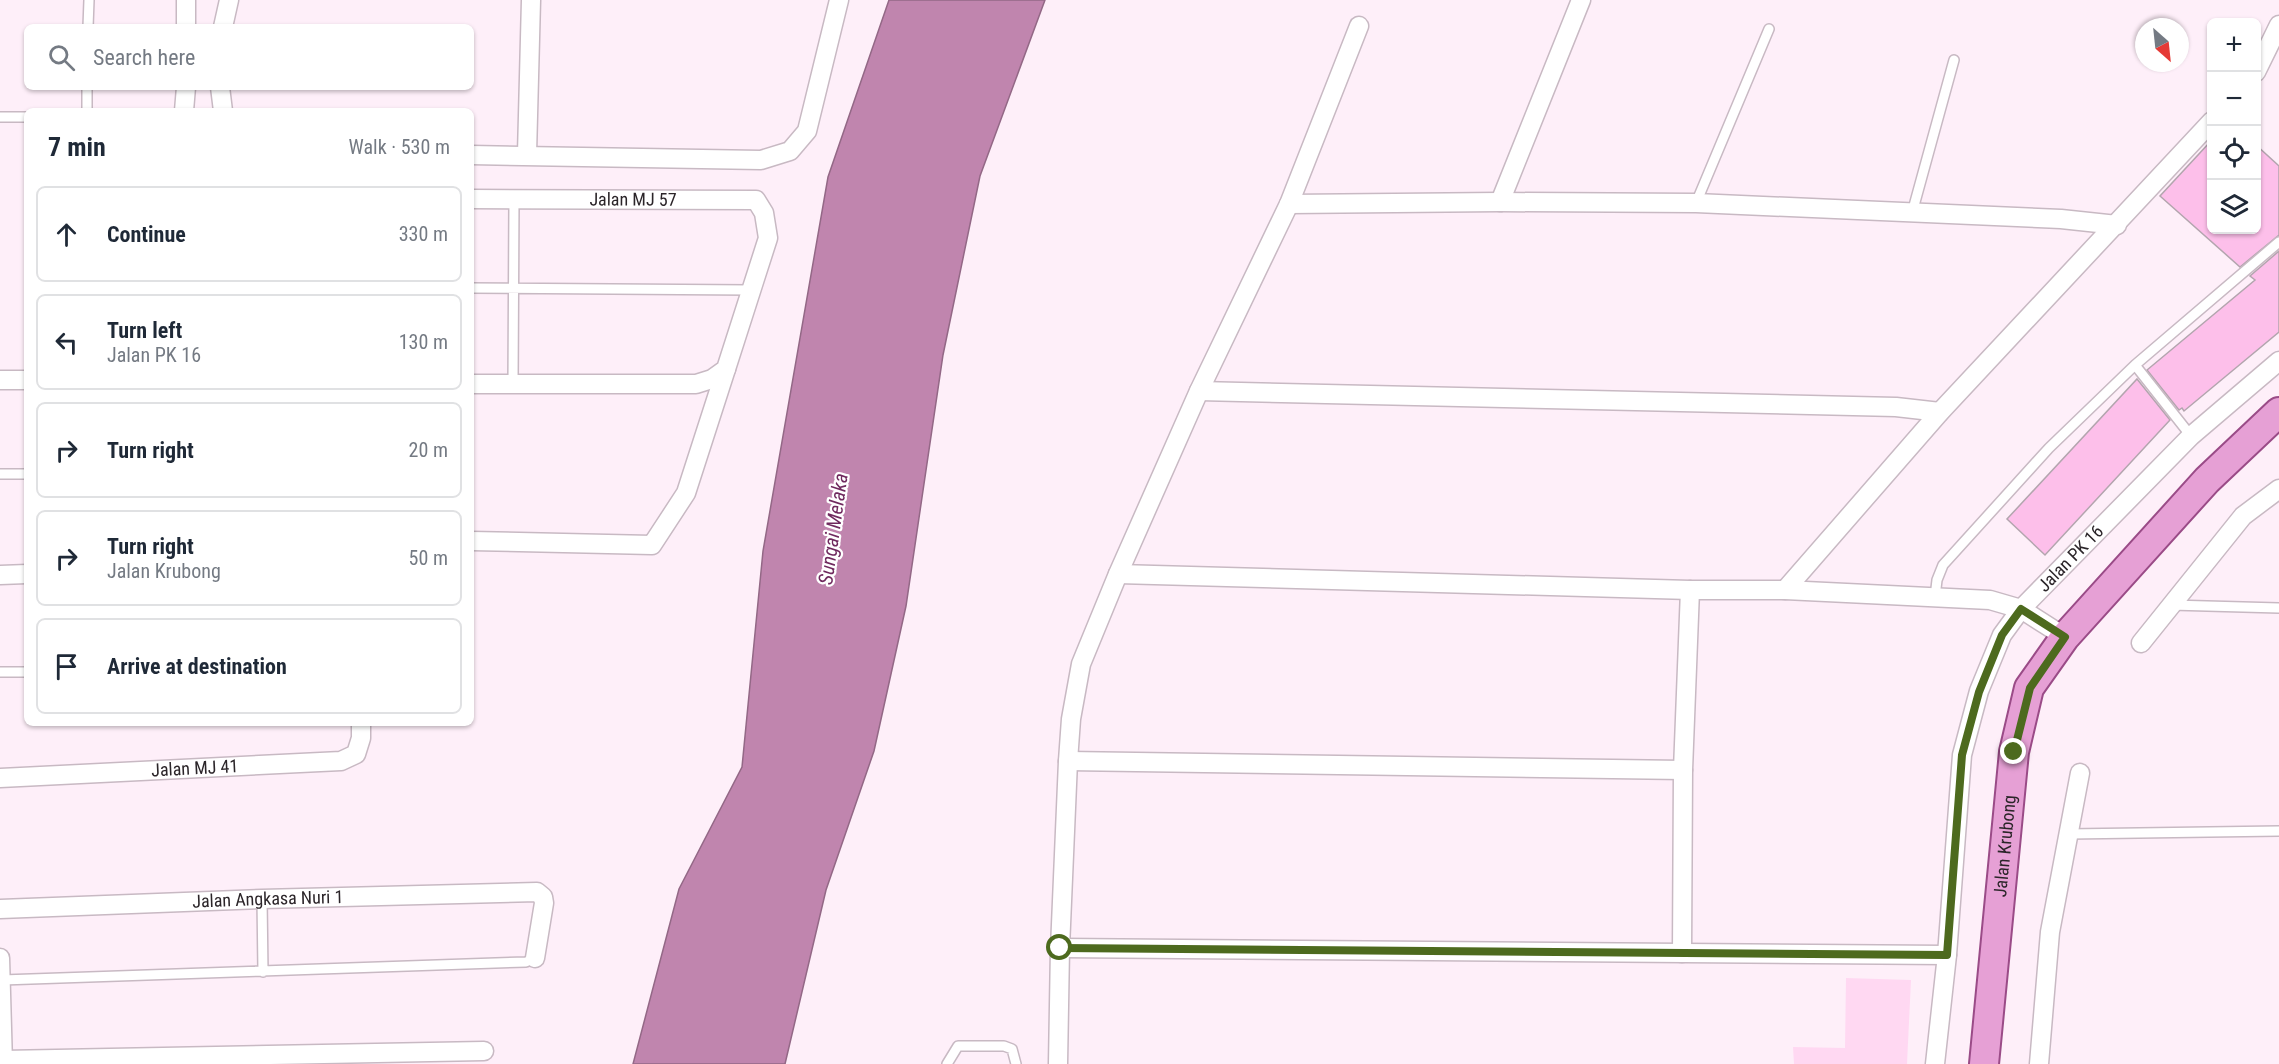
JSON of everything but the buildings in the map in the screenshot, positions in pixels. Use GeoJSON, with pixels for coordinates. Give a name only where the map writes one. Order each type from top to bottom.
{"type":"FeatureCollection","features":[{"type":"Feature","properties":{"kind":"main road","name":"Jalan Krubong"},"geometry":{"type":"LineString","coordinates":[[1984,1064],[2014,752],[2030,688],[2065,637],[2207,480],[2279,412]]}},
{"type":"Feature","properties":{"kind":"main road","name":"Jalan Krubong"},"geometry":{"type":"LineString","coordinates":[[2207,480],[2279,424]]}},
{"type":"Feature","properties":{"kind":"street"},"geometry":{"type":"LineString","coordinates":[[186,0],[186,24]]}},
{"type":"Feature","properties":{"kind":"street"},"geometry":{"type":"LineString","coordinates":[[224,24],[229,0]]}},
{"type":"Feature","properties":{"kind":"street"},"geometry":{"type":"LineString","coordinates":[[527,154],[531,0]]}},
{"type":"Feature","properties":{"kind":"street"},"geometry":{"type":"LineString","coordinates":[[474,155],[527,154],[761,160],[790,151],[807,131],[839,0]]}},
{"type":"Feature","properties":{"kind":"street"},"geometry":{"type":"LineString","coordinates":[[1500,202],[1581,0]]}},
{"type":"Feature","properties":{"kind":"street"},"geometry":{"type":"LineString","coordinates":[[1058,1064],[1060,948],[1068,761],[1071,719],[1081,664],[1199,391],[1289,204],[1359,26]]}},
{"type":"Feature","properties":{"kind":"street"},"geometry":{"type":"LineString","coordinates":[[2261,62],[2279,26]]}},
{"type":"Feature","properties":{"kind":"street"},"geometry":{"type":"LineString","coordinates":[[184,108],[186,90]]}},
{"type":"Feature","properties":{"kind":"street"},"geometry":{"type":"LineString","coordinates":[[220,90],[223,108]]}},
{"type":"Feature","properties":{"kind":"street"},"geometry":{"type":"LineString","coordinates":[[1785,590],[1940,412],[2117,225],[2207,125]]}},
{"type":"Feature","properties":{"kind":"street","name":"Jalan MJ 57"},"geometry":{"type":"LineString","coordinates":[[474,199],[756,200],[764,213],[768,238],[750,290]]}},
{"type":"Feature","properties":{"kind":"street"},"geometry":{"type":"LineString","coordinates":[[1289,204],[1696,203],[2061,219],[2117,225]]}},
{"type":"Feature","properties":{"kind":"street"},"geometry":{"type":"LineString","coordinates":[[474,541],[652,545],[686,493],[750,290]]}},
{"type":"Feature","properties":{"kind":"street","name":"Jalan PK 16"},"geometry":{"type":"LineString","coordinates":[[1935,1064],[1947,955],[1962,755],[1983,682],[2002,635],[2021,609],[2191,436],[2279,362]]}},
{"type":"Feature","properties":{"kind":"street"},"geometry":{"type":"LineString","coordinates":[[474,384],[696,384],[712,379],[726,369]]}},
{"type":"Feature","properties":{"kind":"street"},"geometry":{"type":"LineString","coordinates":[[0,380],[24,380]]}},
{"type":"Feature","properties":{"kind":"street"},"geometry":{"type":"LineString","coordinates":[[1199,391],[1896,407],[1940,412]]}},
{"type":"Feature","properties":{"kind":"street"},"geometry":{"type":"LineString","coordinates":[[2141,643],[2243,516],[2279,489]]}},
{"type":"Feature","properties":{"kind":"street"},"geometry":{"type":"LineString","coordinates":[[0,574],[24,574]]}},
{"type":"Feature","properties":{"kind":"street"},"geometry":{"type":"LineString","coordinates":[[1118,574],[1690,590],[1785,590],[1990,600],[2021,609],[2065,637]]}},
{"type":"Feature","properties":{"kind":"street"},"geometry":{"type":"LineString","coordinates":[[1682,953],[1683,770],[1690,590]]}},
{"type":"Feature","properties":{"kind":"street","name":"Jalan MJ 41"},"geometry":{"type":"LineString","coordinates":[[0,778],[341,762],[356,754],[361,738],[361,726]]}},
{"type":"Feature","properties":{"kind":"street"},"geometry":{"type":"LineString","coordinates":[[1068,761],[1683,770]]}},
{"type":"Feature","properties":{"kind":"street"},"geometry":{"type":"LineString","coordinates":[[2039,1064],[2050,932],[2080,773]]}},
{"type":"Feature","properties":{"kind":"street","name":"Jalan Angkasa Nuri 1"},"geometry":{"type":"LineString","coordinates":[[0,909],[537,891],[543,897],[544,903],[535,958]]}},
{"type":"Feature","properties":{"kind":"street"},"geometry":{"type":"LineString","coordinates":[[1060,948],[1947,955]]}},
{"type":"Feature","properties":{"kind":"street"},"geometry":{"type":"LineString","coordinates":[[0,958],[3,1062],[173,1060],[484,1051]]}},
{"type":"Feature","properties":{"kind":"lane"},"geometry":{"type":"LineString","coordinates":[[88,24],[89,0]]}},
{"type":"Feature","properties":{"kind":"lane"},"geometry":{"type":"LineString","coordinates":[[1696,203],[1768,29]]}},
{"type":"Feature","properties":{"kind":"lane"},"geometry":{"type":"LineString","coordinates":[[1912,213],[1953,60]]}},
{"type":"Feature","properties":{"kind":"lane"},"geometry":{"type":"LineString","coordinates":[[87,90],[87,108]]}},
{"type":"Feature","properties":{"kind":"lane"},"geometry":{"type":"LineString","coordinates":[[0,117],[24,117]]}},
{"type":"Feature","properties":{"kind":"lane"},"geometry":{"type":"LineString","coordinates":[[513,385],[514,199]]}},
{"type":"Feature","properties":{"kind":"lane"},"geometry":{"type":"LineString","coordinates":[[1935,597],[1937,580],[1943,565],[2049,448],[2135,365],[2279,242]]}},
{"type":"Feature","properties":{"kind":"lane"},"geometry":{"type":"LineString","coordinates":[[474,288],[750,290]]}},
{"type":"Feature","properties":{"kind":"lane"},"geometry":{"type":"LineString","coordinates":[[2135,365],[2191,436]]}},
{"type":"Feature","properties":{"kind":"lane"},"geometry":{"type":"LineString","coordinates":[[0,474],[24,474]]}},
{"type":"Feature","properties":{"kind":"lane"},"geometry":{"type":"LineString","coordinates":[[2171,605],[2279,608]]}},
{"type":"Feature","properties":{"kind":"lane"},"geometry":{"type":"LineString","coordinates":[[0,672],[24,672]]}},
{"type":"Feature","properties":{"kind":"lane"},"geometry":{"type":"LineString","coordinates":[[2069,834],[2279,831]]}},
{"type":"Feature","properties":{"kind":"lane"},"geometry":{"type":"LineString","coordinates":[[262,899],[263,972]]}},
{"type":"Feature","properties":{"kind":"lane"},"geometry":{"type":"LineString","coordinates":[[2,980],[525,962],[535,958]]}},
{"type":"Feature","properties":{"kind":"lane"},"geometry":{"type":"LineString","coordinates":[[947,1064],[958,1046],[1004,1046],[1012,1049],[1016,1064]]}},
{"type":"Feature","properties":{"kind":"shaded area"},"geometry":{"type":"Polygon","coordinates":[[[1846,978],[1911,980],[1907,1064],[1794,1064],[1793,1047],[1845,1048],[1846,978]]]}},
{"type":"Feature","properties":{"kind":"water","name":"Sungai Melaka"},"geometry":{"type":"Polygon","coordinates":[[[889,0],[1045,0],[980,176],[943,355],[906,606],[874,751],[826,890],[785,1064],[633,1064],[679,889],[742,767],[763,551],[828,177],[889,0]]]}},
{"type":"Feature","properties":{"kind":"route"},"geometry":{"type":"LineString","coordinates":[[1060,948],[1947,955],[1962,755],[1979,692],[2002,635],[2021,609],[2065,637],[2030,688],[2014,752]]}}]}
